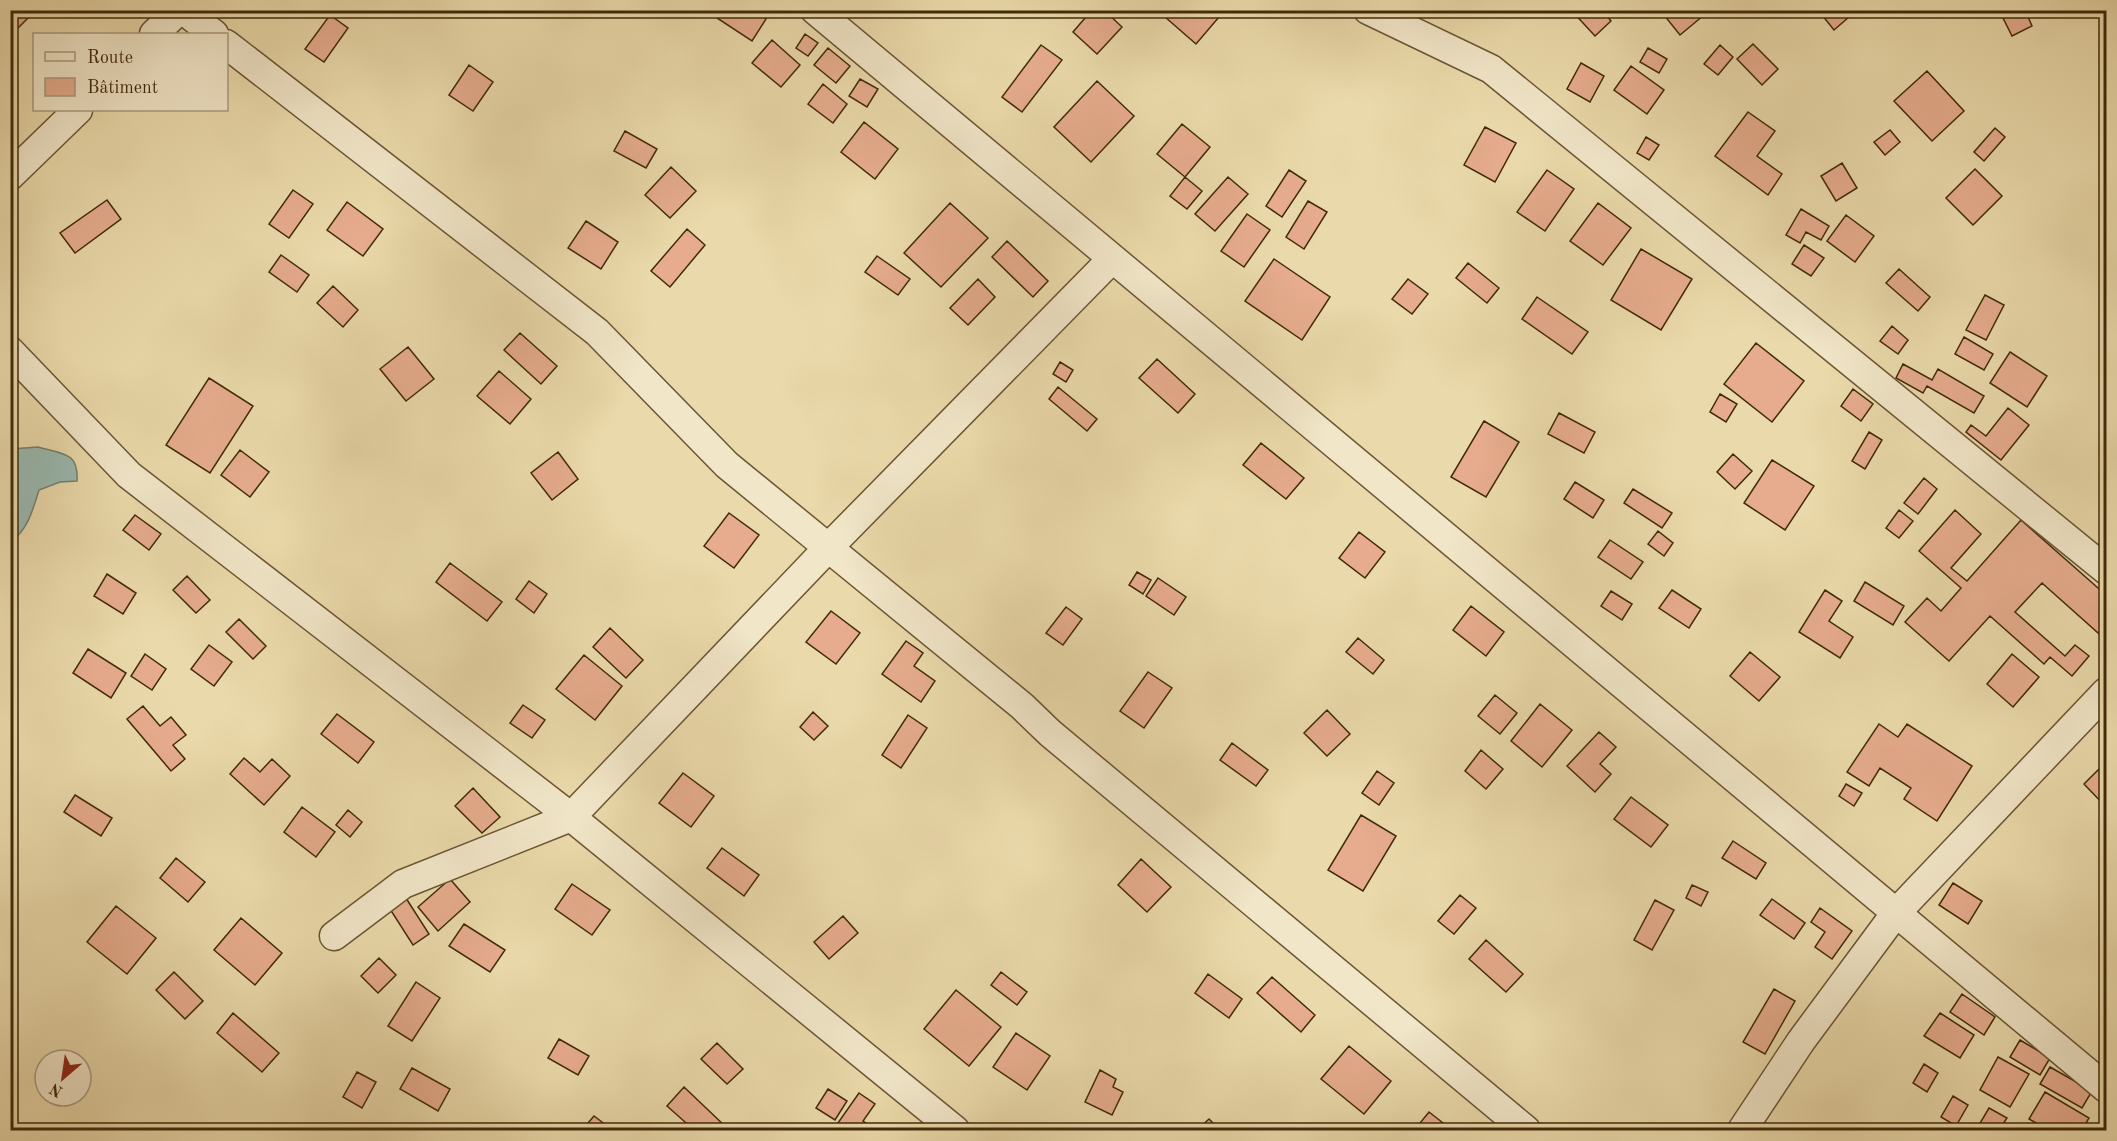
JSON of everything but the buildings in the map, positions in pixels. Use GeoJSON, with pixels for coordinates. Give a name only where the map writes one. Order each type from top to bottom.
{"type":"FeatureCollection","features":[{"type":"Feature","properties":{"kind":"street"},"geometry":{"type":"LineString","coordinates":[[155,33],[181,10],[213,33]]}},
{"type":"Feature","properties":{"kind":"street"},"geometry":{"type":"LineString","coordinates":[[815,10],[2106,1088]]}},
{"type":"Feature","properties":{"kind":"street"},"geometry":{"type":"LineString","coordinates":[[1368,10],[1491,69],[2106,570]]}},
{"type":"Feature","properties":{"kind":"street"},"geometry":{"type":"LineString","coordinates":[[228,46],[597,332],[727,465],[1022,706],[1526,1131]]}},
{"type":"Feature","properties":{"kind":"street"},"geometry":{"type":"LineString","coordinates":[[10,176],[77,111]]}},
{"type":"Feature","properties":{"kind":"street"},"geometry":{"type":"LineString","coordinates":[[334,936],[403,884],[571,818],[828,548],[1112,260]]}},
{"type":"Feature","properties":{"kind":"street"},"geometry":{"type":"LineString","coordinates":[[10,351],[129,475],[571,818],[955,1131]]}},
{"type":"Feature","properties":{"kind":"street"},"geometry":{"type":"LineString","coordinates":[[1742,1131],[1807,1032],[1895,914],[2106,692]]}},
{"type":"Feature","properties":{"kind":"water"},"geometry":{"type":"Polygon","coordinates":[[[38,447],[67,455],[72,459],[77,471],[77,481],[60,482],[39,490],[26,525],[11,541],[11,449],[38,447]]]}}]}
